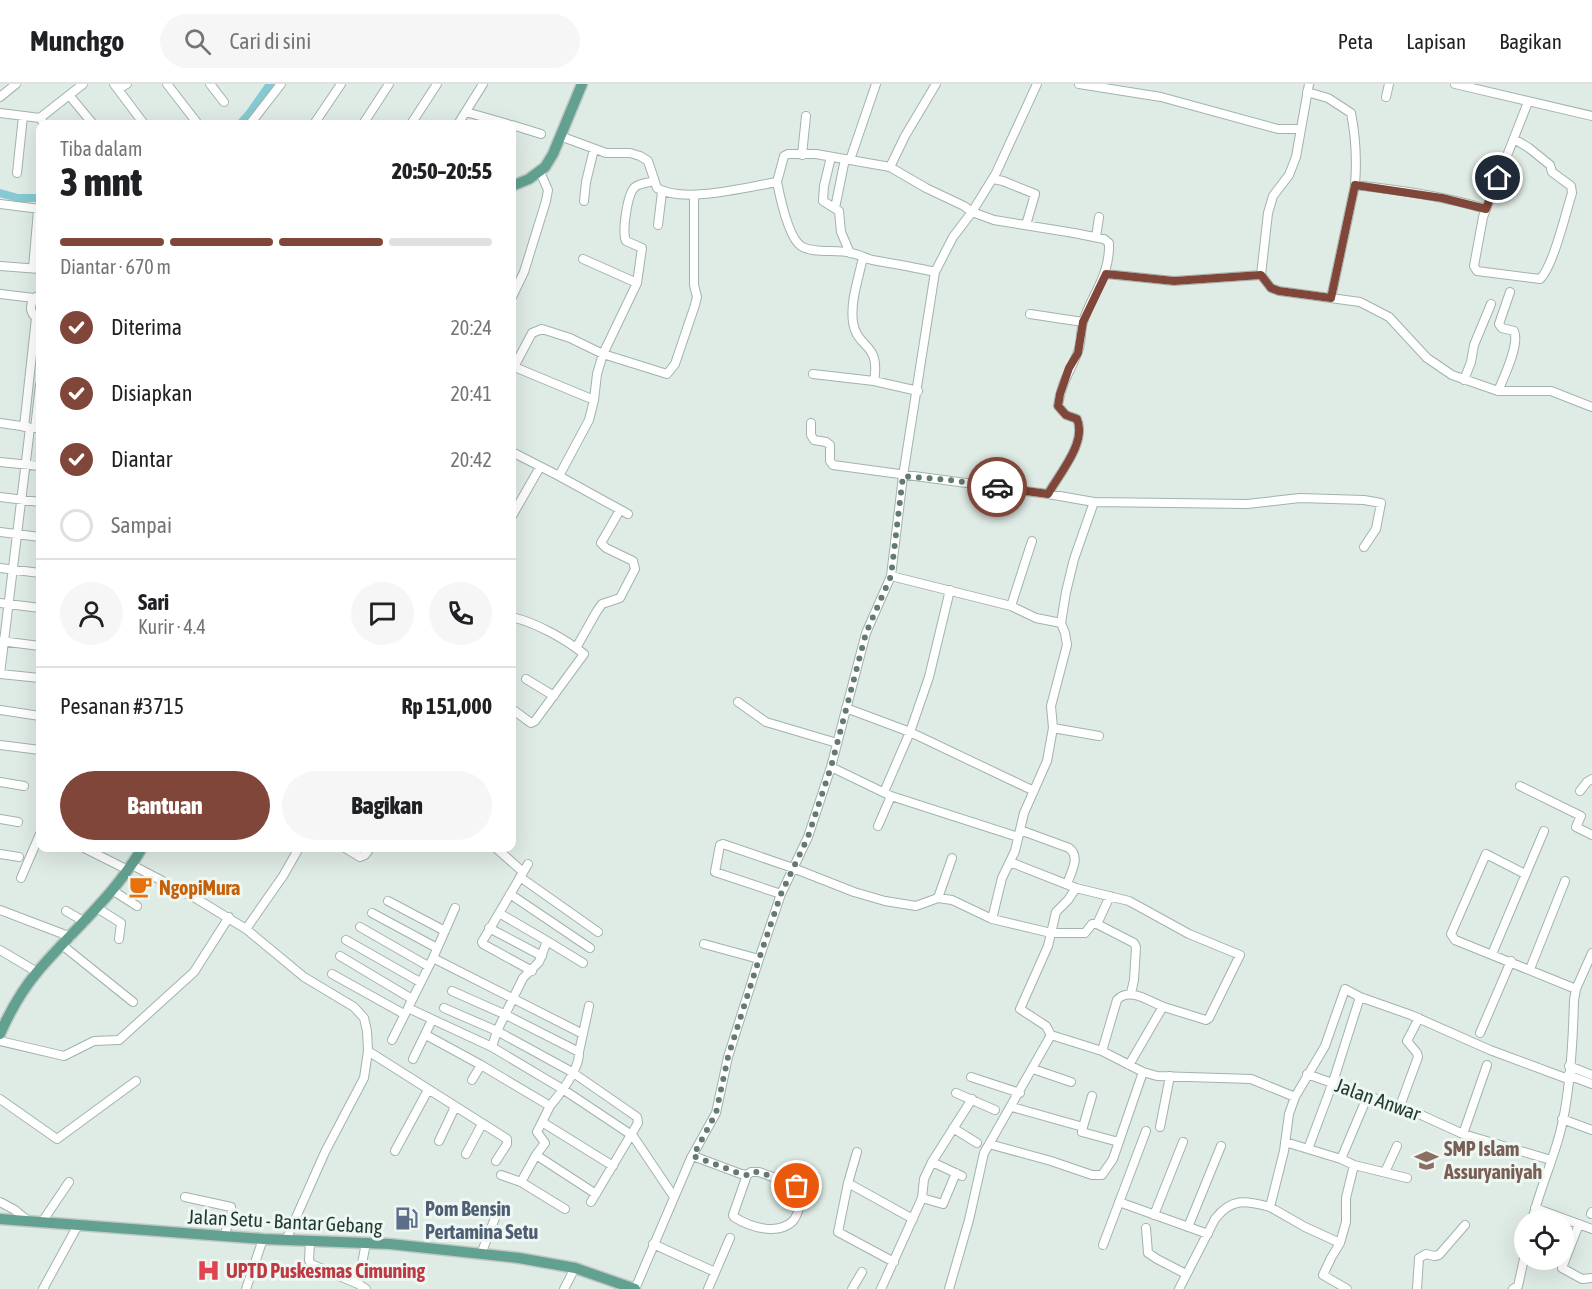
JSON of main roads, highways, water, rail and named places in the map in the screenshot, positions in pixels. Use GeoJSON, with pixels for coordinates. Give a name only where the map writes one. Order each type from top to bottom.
{"type":"FeatureCollection","features":[{"type":"Feature","properties":{"kind":"main road"},"geometry":{"type":"LineString","coordinates":[[516,184],[540,172],[549,161],[582,84]]}},
{"type":"Feature","properties":{"kind":"main road"},"geometry":{"type":"LineString","coordinates":[[0,1034],[19,996],[37,972],[97,908],[130,868],[140,852]]}},
{"type":"Feature","properties":{"kind":"main road","name":"Jalan Setu - Bantar Gebang"},"geometry":{"type":"LineString","coordinates":[[0,1218],[263,1239],[366,1243],[519,1258],[575,1268],[635,1289]]}},
{"type":"Feature","properties":{"kind":"waterway"},"geometry":{"type":"LineString","coordinates":[[244,120],[270,84]]}},
{"type":"Feature","properties":{"kind":"waterway"},"geometry":{"type":"LineString","coordinates":[[0,193],[18,198],[36,198]]}},
{"type":"Feature","properties":{"kind":"place","name":"NgopiMura"},"geometry":{"type":"Point","coordinates":[141,887]}},
{"type":"Feature","properties":{"kind":"place","name":"SMP Islam Assuryaniyah"},"geometry":{"type":"Point","coordinates":[1426,1160]}},
{"type":"Feature","properties":{"kind":"place","name":"Pom Bensin Pertamina Setu"},"geometry":{"type":"Point","coordinates":[407,1219]}},
{"type":"Feature","properties":{"kind":"place","name":"UPTD Puskesmas Cimuning"},"geometry":{"type":"Point","coordinates":[208,1270]}}]}
